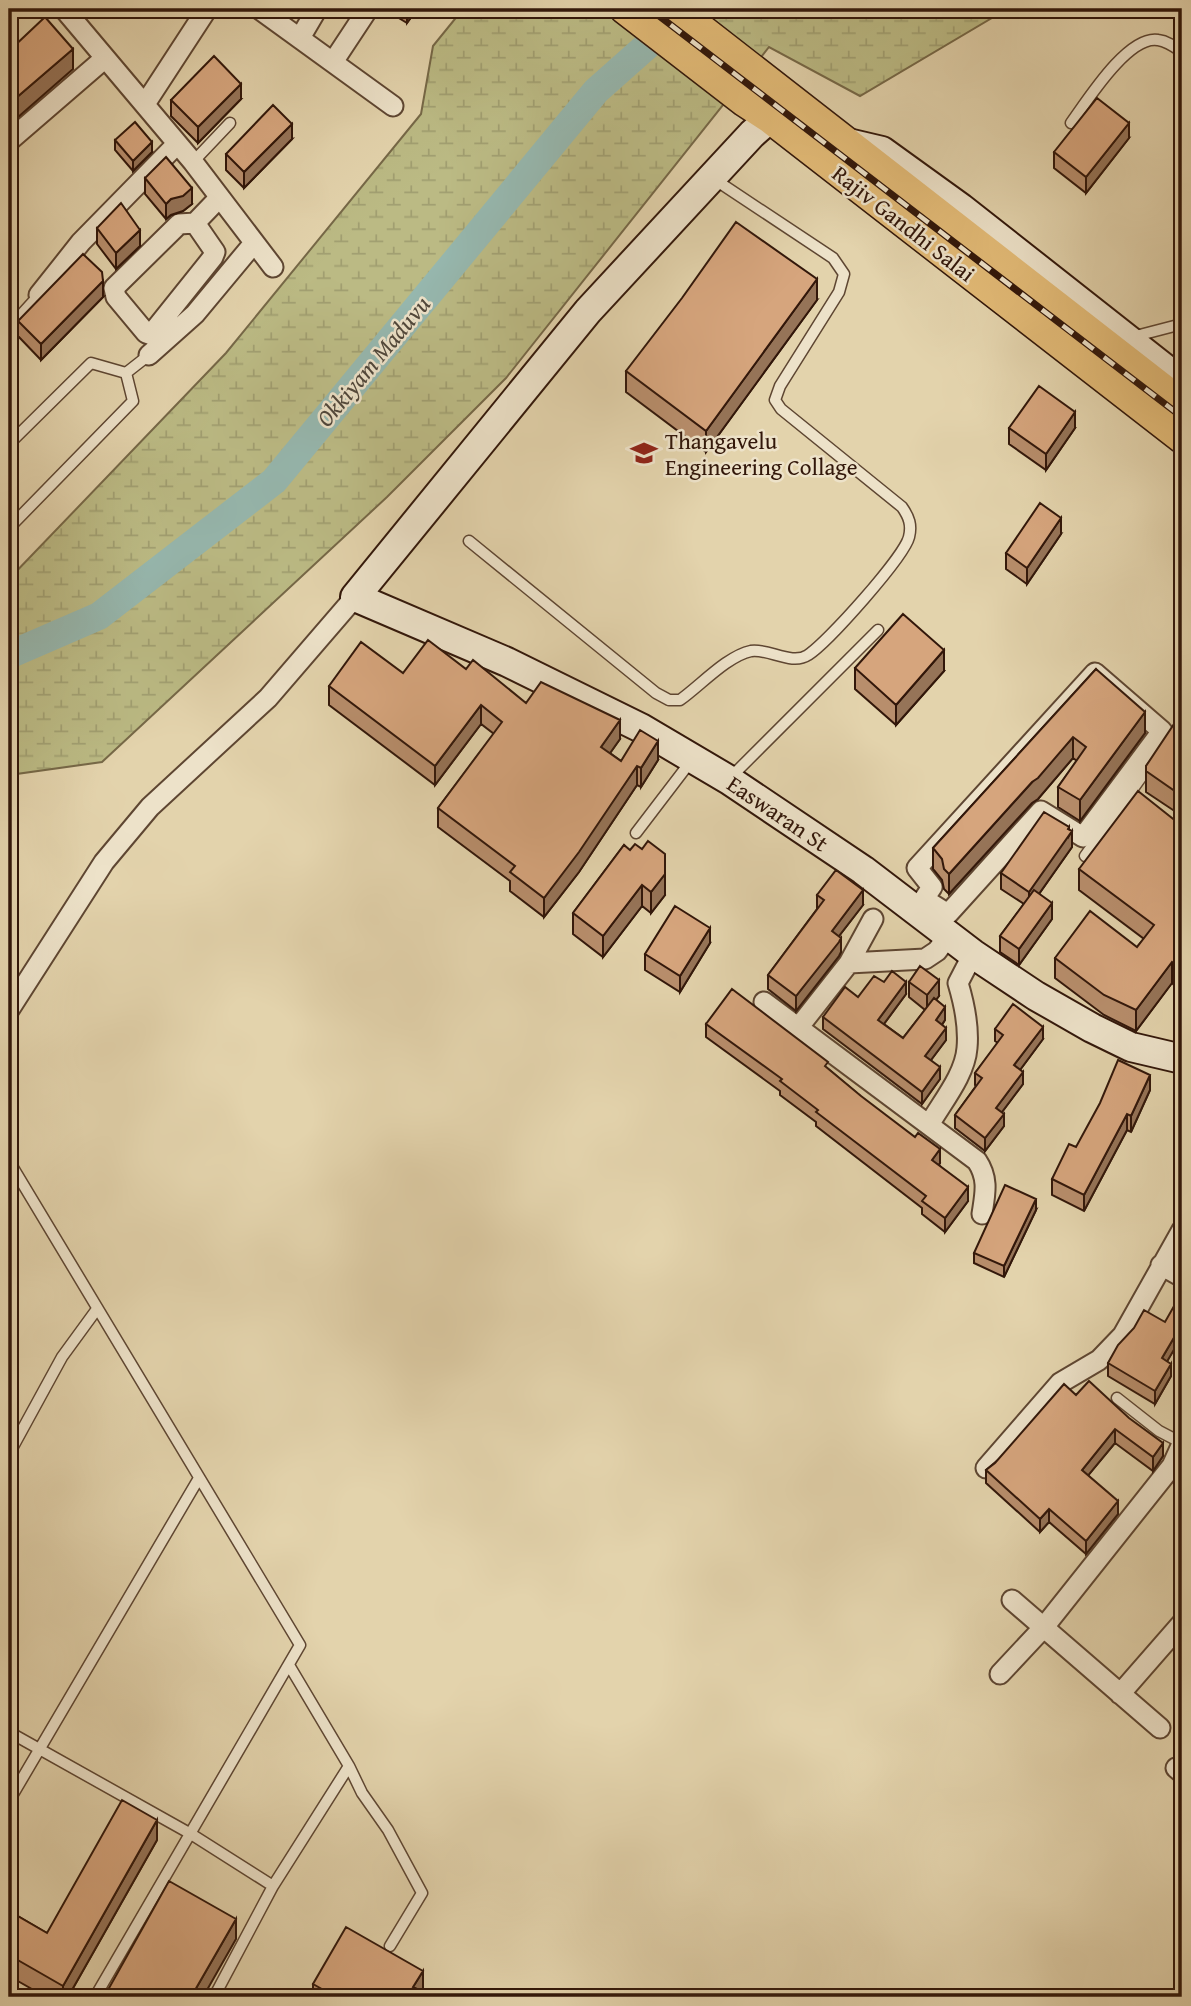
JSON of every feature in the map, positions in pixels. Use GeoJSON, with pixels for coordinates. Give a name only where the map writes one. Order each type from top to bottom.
{"type":"FeatureCollection","features":[{"type":"Feature","properties":{"kind":"main road","name":"Rajiv Gandhi Salai"},"geometry":{"type":"LineString","coordinates":[[625,9],[800,141],[1182,438]]}},
{"type":"Feature","properties":{"kind":"main road","name":"Rajiv Gandhi Salai"},"geometry":{"type":"LineString","coordinates":[[675,9],[1182,404]]}},
{"type":"Feature","properties":{"kind":"street"},"geometry":{"type":"LineString","coordinates":[[64,9],[193,162],[273,267]]}},
{"type":"Feature","properties":{"kind":"street"},"geometry":{"type":"LineString","coordinates":[[145,104],[207,9]]}},
{"type":"Feature","properties":{"kind":"street"},"geometry":{"type":"LineString","coordinates":[[259,9],[393,106]]}},
{"type":"Feature","properties":{"kind":"street"},"geometry":{"type":"LineString","coordinates":[[300,38],[317,9]]}},
{"type":"Feature","properties":{"kind":"street"},"geometry":{"type":"LineString","coordinates":[[333,62],[368,9]]}},
{"type":"Feature","properties":{"kind":"street"},"geometry":{"type":"LineString","coordinates":[[9,141],[104,59]]}},
{"type":"Feature","properties":{"kind":"street"},"geometry":{"type":"LineString","coordinates":[[9,1010],[104,862],[150,807],[268,698],[355,597],[589,311],[752,134],[770,118]]}},
{"type":"Feature","properties":{"kind":"street"},"geometry":{"type":"LineString","coordinates":[[800,141],[922,255],[1182,454]]}},
{"type":"Feature","properties":{"kind":"street"},"geometry":{"type":"LineString","coordinates":[[848,143],[882,151],[961,208],[1182,382]]}},
{"type":"Feature","properties":{"kind":"street"},"geometry":{"type":"LineString","coordinates":[[40,295],[82,242],[177,144]]}},
{"type":"Feature","properties":{"kind":"street"},"geometry":{"type":"LineString","coordinates":[[195,223],[213,247],[213,257],[153,332],[146,333],[116,297],[114,288],[179,224],[195,223],[219,198]]}},
{"type":"Feature","properties":{"kind":"street"},"geometry":{"type":"LineString","coordinates":[[149,355],[195,314],[254,243]]}},
{"type":"Feature","properties":{"kind":"street","name":"Easwaran St"},"geometry":{"type":"LineString","coordinates":[[355,597],[507,662],[642,728],[729,780],[941,922],[973,954],[1036,996],[1131,1047],[1182,1059]]}},
{"type":"Feature","properties":{"kind":"street"},"geometry":{"type":"LineString","coordinates":[[849,963],[925,960],[937,951],[941,922],[1041,811],[1083,837],[1161,731],[1096,673],[917,868],[932,887],[924,899],[941,922]]}},
{"type":"Feature","properties":{"kind":"street"},"geometry":{"type":"LineString","coordinates":[[797,1028],[849,963],[873,919]]}},
{"type":"Feature","properties":{"kind":"street"},"geometry":{"type":"LineString","coordinates":[[929,1125],[961,1069],[967,1048],[964,1003],[958,983],[973,954]]}},
{"type":"Feature","properties":{"kind":"street"},"geometry":{"type":"LineString","coordinates":[[764,1002],[977,1161],[984,1172],[986,1187],[982,1214]]}},
{"type":"Feature","properties":{"kind":"street"},"geometry":{"type":"LineString","coordinates":[[986,1468],[1060,1383],[1099,1360],[1123,1335],[1182,1230]]}},
{"type":"Feature","properties":{"kind":"street"},"geometry":{"type":"LineString","coordinates":[[1161,1265],[1182,1277]]}},
{"type":"Feature","properties":{"kind":"street"},"geometry":{"type":"LineString","coordinates":[[1000,1674],[1044,1627],[1172,1466],[1182,1443]]}},
{"type":"Feature","properties":{"kind":"street"},"geometry":{"type":"LineString","coordinates":[[1012,1600],[1160,1728]]}},
{"type":"Feature","properties":{"kind":"street"},"geometry":{"type":"LineString","coordinates":[[1120,1693],[1182,1623]]}},
{"type":"Feature","properties":{"kind":"lane"},"geometry":{"type":"LineString","coordinates":[[1071,123],[1120,60],[1141,42],[1157,39],[1182,52]]}},
{"type":"Feature","properties":{"kind":"lane"},"geometry":{"type":"LineString","coordinates":[[193,162],[230,123]]}},
{"type":"Feature","properties":{"kind":"lane"},"geometry":{"type":"LineString","coordinates":[[469,541],[656,693],[669,700],[680,700],[733,659],[752,651],[806,657],[823,642],[896,560],[909,538],[910,519],[902,507],[781,409],[775,400],[780,386],[839,292],[844,274],[833,258],[712,177]]}},
{"type":"Feature","properties":{"kind":"lane"},"geometry":{"type":"LineString","coordinates":[[9,328],[40,295]]}},
{"type":"Feature","properties":{"kind":"lane"},"geometry":{"type":"LineString","coordinates":[[1126,338],[1182,324]]}},
{"type":"Feature","properties":{"kind":"lane"},"geometry":{"type":"LineString","coordinates":[[126,373],[149,355]]}},
{"type":"Feature","properties":{"kind":"lane"},"geometry":{"type":"LineString","coordinates":[[9,444],[91,363],[126,373]]}},
{"type":"Feature","properties":{"kind":"lane"},"geometry":{"type":"LineString","coordinates":[[9,528],[133,401],[126,373]]}},
{"type":"Feature","properties":{"kind":"lane"},"geometry":{"type":"LineString","coordinates":[[729,780],[878,630]]}},
{"type":"Feature","properties":{"kind":"lane"},"geometry":{"type":"LineString","coordinates":[[1086,856],[1174,730]]}},
{"type":"Feature","properties":{"kind":"lane"},"geometry":{"type":"LineString","coordinates":[[636,833],[693,758]]}},
{"type":"Feature","properties":{"kind":"lane"},"geometry":{"type":"LineString","coordinates":[[9,1161],[300,1645],[95,1997]]}},
{"type":"Feature","properties":{"kind":"lane"},"geometry":{"type":"LineString","coordinates":[[9,1454],[62,1357],[97,1309]]}},
{"type":"Feature","properties":{"kind":"lane"},"geometry":{"type":"LineString","coordinates":[[1117,1398],[1158,1431],[1182,1443]]}},
{"type":"Feature","properties":{"kind":"lane"},"geometry":{"type":"LineString","coordinates":[[9,1801],[199,1478]]}},
{"type":"Feature","properties":{"kind":"lane"},"geometry":{"type":"LineString","coordinates":[[289,1665],[362,1793],[388,1830],[422,1893],[390,1946]]}},
{"type":"Feature","properties":{"kind":"lane"},"geometry":{"type":"LineString","coordinates":[[9,1732],[191,1835],[273,1886]]}},
{"type":"Feature","properties":{"kind":"lane"},"geometry":{"type":"LineString","coordinates":[[214,1997],[273,1886],[349,1766]]}},
{"type":"Feature","properties":{"kind":"green space"},"geometry":{"type":"Polygon","coordinates":[[[463,9],[1007,9],[860,96],[769,47],[506,378],[387,497],[102,762],[9,775],[9,579],[226,353],[421,114],[433,46],[463,9]]]}},
{"type":"Feature","properties":{"kind":"building"},"geometry":{"type":"Polygon","coordinates":[[[45,17],[73,49],[9,104],[9,51],[45,17]]]}},
{"type":"Feature","properties":{"kind":"building"},"geometry":{"type":"Polygon","coordinates":[[[214,56],[241,84],[198,127],[171,100],[214,56]]]}},
{"type":"Feature","properties":{"kind":"building"},"geometry":{"type":"Polygon","coordinates":[[[1097,98],[1129,123],[1086,177],[1054,152],[1097,98]]]}},
{"type":"Feature","properties":{"kind":"building"},"geometry":{"type":"Polygon","coordinates":[[[273,105],[292,124],[244,172],[226,154],[273,105]]]}},
{"type":"Feature","properties":{"kind":"building"},"geometry":{"type":"Polygon","coordinates":[[[135,122],[152,142],[133,161],[115,140],[135,122]]]}},
{"type":"Feature","properties":{"kind":"building"},"geometry":{"type":"Polygon","coordinates":[[[166,157],[192,188],[166,204],[145,178],[166,157]]]}},
{"type":"Feature","properties":{"kind":"building"},"geometry":{"type":"Polygon","coordinates":[[[121,203],[140,230],[116,253],[97,228],[121,203]]]}},
{"type":"Feature","properties":{"kind":"building"},"geometry":{"type":"Polygon","coordinates":[[[736,222],[817,279],[706,431],[626,371],[736,222]]]}},
{"type":"Feature","properties":{"kind":"building"},"geometry":{"type":"Polygon","coordinates":[[[83,254],[102,272],[103,281],[41,344],[18,321],[83,254]]]}},
{"type":"Feature","properties":{"kind":"building"},"geometry":{"type":"Polygon","coordinates":[[[1039,386],[1075,412],[1046,454],[1009,428],[1039,386]]]}},
{"type":"Feature","properties":{"kind":"building"},"geometry":{"type":"Polygon","coordinates":[[[1040,503],[1061,518],[1027,568],[1006,553],[1040,503]]]}},
{"type":"Feature","properties":{"kind":"building"},"geometry":{"type":"Polygon","coordinates":[[[903,614],[944,650],[896,705],[855,668],[903,614]]]}},
{"type":"Feature","properties":{"kind":"building"},"geometry":{"type":"Polygon","coordinates":[[[428,640],[466,669],[473,660],[526,703],[541,682],[620,720],[601,747],[621,761],[640,730],[658,741],[641,768],[637,766],[579,852],[544,898],[510,872],[515,866],[438,808],[502,722],[481,705],[435,766],[329,686],[361,642],[403,673],[428,640]]]}},
{"type":"Feature","properties":{"kind":"building"},"geometry":{"type":"Polygon","coordinates":[[[1096,669],[1145,712],[1080,800],[1058,787],[1086,747],[1073,737],[949,874],[933,848],[1096,669]]]}},
{"type":"Feature","properties":{"kind":"building"},"geometry":{"type":"Polygon","coordinates":[[[1178,718],[1182,721],[1182,796],[1146,771],[1146,766],[1178,718]]]}},
{"type":"Feature","properties":{"kind":"building"},"geometry":{"type":"Polygon","coordinates":[[[1138,791],[1182,826],[1182,954],[1174,964],[1172,962],[1136,1010],[1104,995],[1055,958],[1090,911],[1137,947],[1154,925],[1079,869],[1138,791]]]}},
{"type":"Feature","properties":{"kind":"building"},"geometry":{"type":"Polygon","coordinates":[[[1044,812],[1072,831],[1029,892],[1001,873],[1044,812]]]}},
{"type":"Feature","properties":{"kind":"building"},"geometry":{"type":"Polygon","coordinates":[[[648,841],[665,854],[665,874],[651,892],[642,885],[603,936],[573,913],[624,845],[630,850],[635,844],[642,849],[648,841]]]}},
{"type":"Feature","properties":{"kind":"building"},"geometry":{"type":"Polygon","coordinates":[[[836,870],[863,890],[832,931],[841,938],[839,942],[796,996],[768,975],[824,900],[817,895],[836,870]]]}},
{"type":"Feature","properties":{"kind":"building"},"geometry":{"type":"Polygon","coordinates":[[[1034,890],[1052,903],[1019,949],[1000,936],[1034,890]]]}},
{"type":"Feature","properties":{"kind":"building"},"geometry":{"type":"Polygon","coordinates":[[[675,906],[710,928],[680,976],[645,954],[675,906]]]}},
{"type":"Feature","properties":{"kind":"building"},"geometry":{"type":"Polygon","coordinates":[[[920,966],[939,980],[927,995],[909,982],[920,966]]]}},
{"type":"Feature","properties":{"kind":"building"},"geometry":{"type":"Polygon","coordinates":[[[892,971],[906,982],[878,1020],[903,1038],[934,998],[945,1007],[936,1020],[946,1028],[925,1056],[940,1067],[922,1092],[823,1017],[845,987],[858,997],[874,976],[884,982],[892,971]]]}},
{"type":"Feature","properties":{"kind":"building"},"geometry":{"type":"Polygon","coordinates":[[[732,989],[828,1062],[825,1066],[861,1096],[915,1137],[918,1133],[940,1149],[932,1160],[968,1187],[945,1218],[922,1201],[926,1196],[816,1112],[818,1110],[780,1081],[782,1079],[706,1024],[732,989]]]}},
{"type":"Feature","properties":{"kind":"building"},"geometry":{"type":"Polygon","coordinates":[[[1013,1004],[1043,1027],[1014,1065],[1023,1072],[996,1108],[1004,1114],[985,1138],[955,1115],[982,1078],[975,1073],[1003,1035],[995,1029],[1013,1004]]]}},
{"type":"Feature","properties":{"kind":"building"},"geometry":{"type":"Polygon","coordinates":[[[1118,1060],[1150,1075],[1131,1116],[1127,1114],[1084,1195],[1052,1179],[1069,1144],[1076,1147],[1100,1103],[1118,1060]]]}},
{"type":"Feature","properties":{"kind":"building"},"geometry":{"type":"Polygon","coordinates":[[[1005,1185],[1036,1199],[1004,1266],[974,1253],[1005,1185]]]}},
{"type":"Feature","properties":{"kind":"building"},"geometry":{"type":"Polygon","coordinates":[[[1182,1292],[1182,1324],[1162,1358],[1171,1364],[1155,1391],[1108,1363],[1144,1310],[1165,1322],[1182,1292]]]}},
{"type":"Feature","properties":{"kind":"building"},"geometry":{"type":"Polygon","coordinates":[[[1089,1381],[1129,1418],[1163,1443],[1153,1457],[1115,1429],[1082,1470],[1118,1501],[1086,1541],[1049,1509],[1040,1519],[986,1470],[1064,1384],[1076,1395],[1089,1381]]]}},
{"type":"Feature","properties":{"kind":"building"},"geometry":{"type":"Polygon","coordinates":[[[122,1800],[157,1820],[63,1986],[9,1955],[9,1911],[47,1933],[122,1800]]]}},
{"type":"Feature","properties":{"kind":"building"},"geometry":{"type":"Polygon","coordinates":[[[169,1881],[236,1919],[191,1997],[104,1997],[169,1881]]]}},
{"type":"Feature","properties":{"kind":"building"},"geometry":{"type":"Polygon","coordinates":[[[346,1927],[423,1971],[413,1987],[433,1997],[336,1997],[313,1984],[346,1927]]]}},
{"type":"Feature","properties":{"kind":"waterway","name":"Okkiyam Maduvu"},"geometry":{"type":"LineString","coordinates":[[9,655],[99,616],[274,481],[596,91],[676,20]]}},
{"type":"Feature","properties":{"kind":"railway"},"geometry":{"type":"LineString","coordinates":[[650,9],[1182,417]]}},
{"type":"Feature","properties":{"kind":"place","name":"Thangavelu Engineering Collage"},"geometry":{"type":"Point","coordinates":[644,453]}}]}
